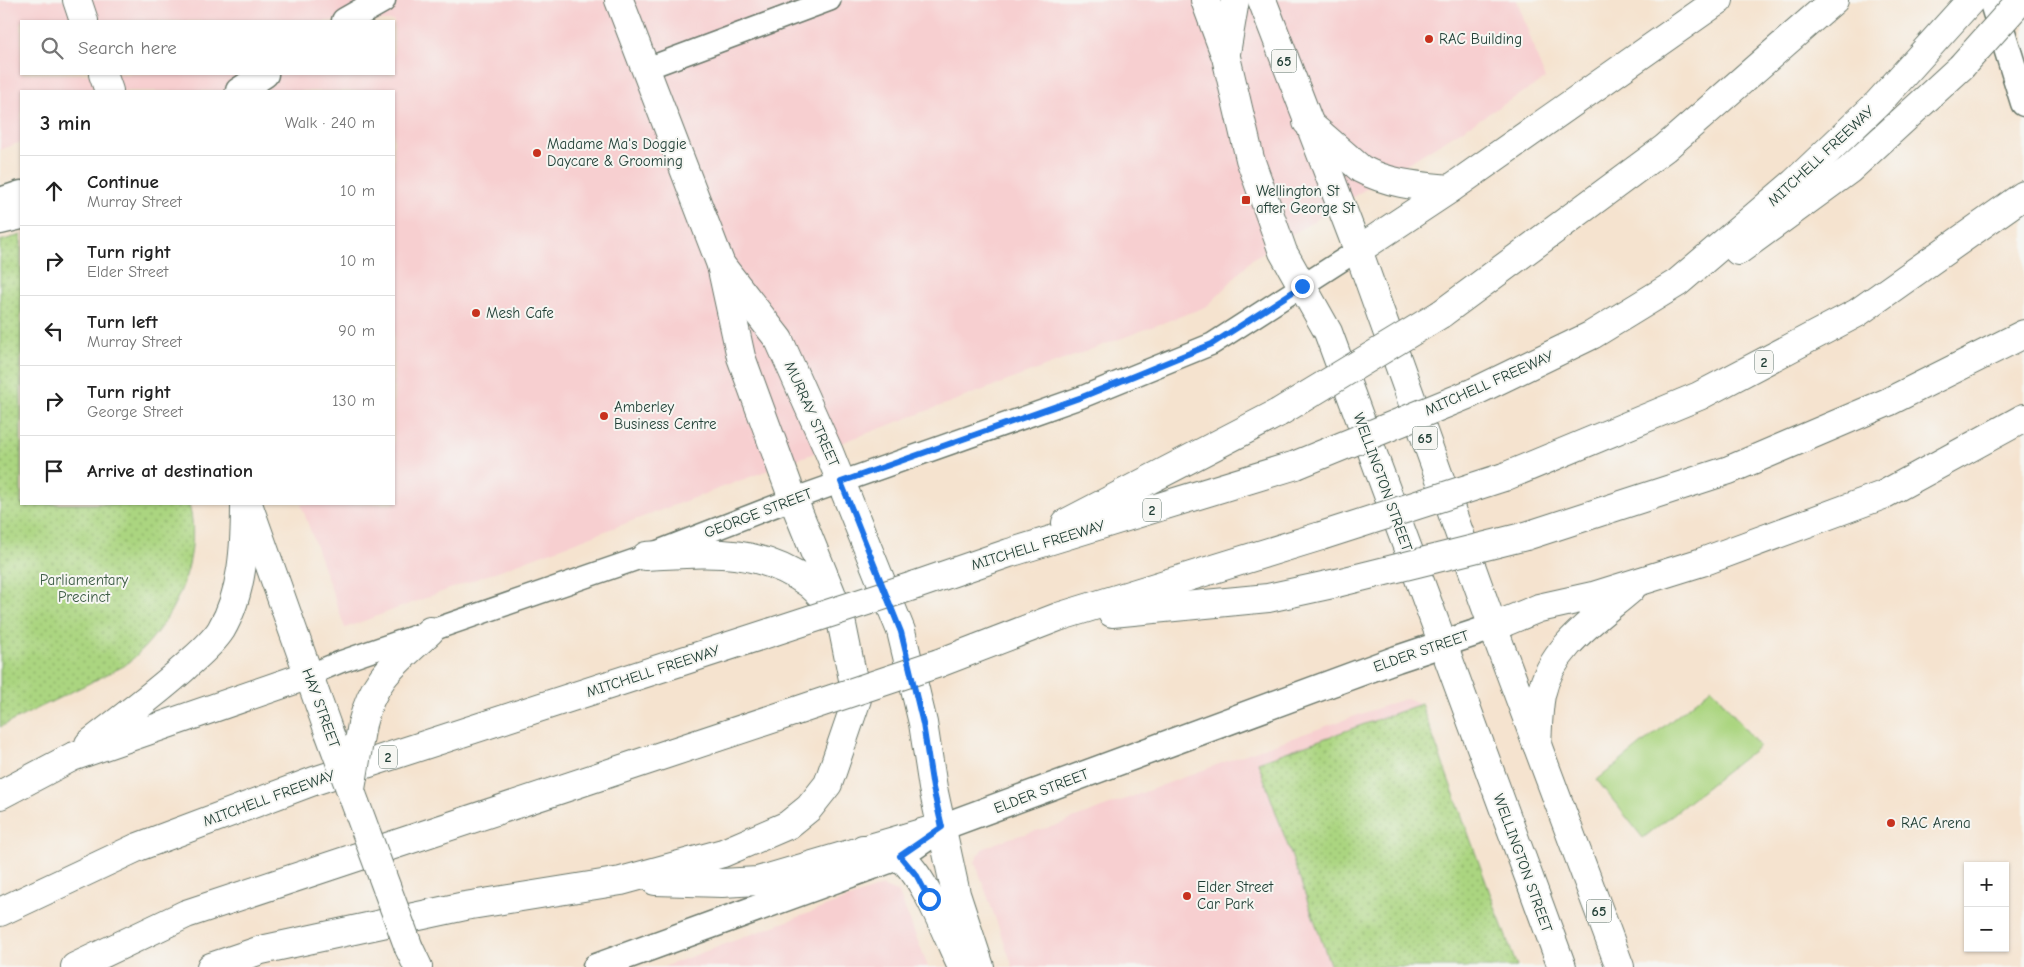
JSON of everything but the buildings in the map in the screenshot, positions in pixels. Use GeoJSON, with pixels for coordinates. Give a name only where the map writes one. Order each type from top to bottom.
{"type":"FeatureCollection","features":[{"type":"Feature","properties":{"kind":"main road"},"geometry":{"type":"LineString","coordinates":[[77,0],[84,20]]}},
{"type":"Feature","properties":{"kind":"main road","name":"MURRAY STREET"},"geometry":{"type":"LineString","coordinates":[[619,0],[721,265],[779,340],[841,482],[901,632],[923,724],[933,788],[956,894],[980,967]]}},
{"type":"Feature","properties":{"kind":"main road","name":"WELLINGTON STREET"},"geometry":{"type":"LineString","coordinates":[[1205,0],[1226,57],[1250,159],[1283,252],[1328,332],[1562,967]]}},
{"type":"Feature","properties":{"kind":"main road"},"geometry":{"type":"LineString","coordinates":[[1226,57],[1235,0]]}},
{"type":"Feature","properties":{"kind":"main road","name":"65"},"geometry":{"type":"LineString","coordinates":[[1262,0],[1307,122],[1358,250],[1493,627],[1620,967]]}},
{"type":"Feature","properties":{"kind":"main road"},"geometry":{"type":"LineString","coordinates":[[1358,250],[1450,189],[1719,0]]}},
{"type":"Feature","properties":{"kind":"main road"},"geometry":{"type":"LineString","coordinates":[[1009,553],[1278,413],[1441,314],[1665,148],[1834,0]]}},
{"type":"Feature","properties":{"kind":"main road","name":"MITCHELL FREEWAY"},"geometry":{"type":"LineString","coordinates":[[0,912],[138,847],[305,784],[1009,553],[1296,465],[1472,393],[1592,335],[1676,283],[1794,183],[1878,103],[1972,0]]}},
{"type":"Feature","properties":{"kind":"main road"},"geometry":{"type":"LineString","coordinates":[[1676,283],[1744,247],[1848,170],[1961,67],[2022,0]]}},
{"type":"Feature","properties":{"kind":"main road"},"geometry":{"type":"LineString","coordinates":[[103,75],[109,90]]}},
{"type":"Feature","properties":{"kind":"main road"},"geometry":{"type":"LineString","coordinates":[[1307,122],[1361,169],[1371,174],[1407,185],[1450,189]]}},
{"type":"Feature","properties":{"kind":"main road","name":"2"},"geometry":{"type":"LineString","coordinates":[[75,967],[186,914],[939,663],[1058,618],[1504,476],[1699,396],[1857,313],[2014,202]]}},
{"type":"Feature","properties":{"kind":"main road"},"geometry":{"type":"LineString","coordinates":[[211,967],[261,950],[464,906],[621,881],[731,850],[788,825],[809,808],[828,784],[857,699],[840,615],[792,499],[742,357],[721,265]]}},
{"type":"Feature","properties":{"kind":"main road","name":"2"},"geometry":{"type":"LineString","coordinates":[[1058,618],[1268,598],[1337,583],[1526,536],[1729,470],[1888,402],[2024,334]]}},
{"type":"Feature","properties":{"kind":"main road"},"geometry":{"type":"LineString","coordinates":[[1493,627],[1539,608],[1593,596],[1702,562],[1883,495],[2024,418]]}},
{"type":"Feature","properties":{"kind":"main road"},"geometry":{"type":"LineString","coordinates":[[72,757],[158,691],[197,656],[222,628],[237,586],[242,564],[247,505]]}},
{"type":"Feature","properties":{"kind":"main road","name":"HAY STREET"},"geometry":{"type":"LineString","coordinates":[[247,505],[413,958]]}},
{"type":"Feature","properties":{"kind":"main road"},"geometry":{"type":"LineString","coordinates":[[646,556],[719,552],[753,556],[779,566],[809,584],[840,615]]}},
{"type":"Feature","properties":{"kind":"main road"},"geometry":{"type":"LineString","coordinates":[[1537,745],[1541,696],[1548,675],[1558,655],[1573,638],[1642,580]]}},
{"type":"Feature","properties":{"kind":"main road"},"geometry":{"type":"LineString","coordinates":[[351,790],[368,699],[383,674],[430,631]]}},
{"type":"Feature","properties":{"kind":"main road"},"geometry":{"type":"LineString","coordinates":[[0,795],[72,757],[309,675]]}},
{"type":"Feature","properties":{"kind":"main road"},"geometry":{"type":"LineString","coordinates":[[621,881],[722,883],[758,881],[942,827]]}},
{"type":"Feature","properties":{"kind":"main road"},"geometry":{"type":"LineString","coordinates":[[863,849],[880,849],[900,856],[922,886],[962,967]]}},
{"type":"Feature","properties":{"kind":"street"},"geometry":{"type":"LineString","coordinates":[[347,20],[382,0]]}},
{"type":"Feature","properties":{"kind":"street"},"geometry":{"type":"LineString","coordinates":[[645,69],[830,0]]}},
{"type":"Feature","properties":{"kind":"street"},"geometry":{"type":"LineString","coordinates":[[1992,0],[2024,103]]}},
{"type":"Feature","properties":{"kind":"street"},"geometry":{"type":"LineString","coordinates":[[241,90],[263,75]]}},
{"type":"Feature","properties":{"kind":"street"},"geometry":{"type":"LineString","coordinates":[[0,201],[20,194]]}},
{"type":"Feature","properties":{"kind":"street"},"geometry":{"type":"LineString","coordinates":[[0,221],[20,216]]}},
{"type":"Feature","properties":{"kind":"street","name":"GEORGE STREET"},"geometry":{"type":"LineString","coordinates":[[309,675],[646,556],[792,499],[1082,397],[1212,344],[1358,250]]}},
{"type":"Feature","properties":{"kind":"street","name":"ELDER STREET"},"geometry":{"type":"LineString","coordinates":[[596,967],[900,856],[942,827],[1194,733],[1493,627]]}},
{"type":"Feature","properties":{"kind":"shaded area"},"geometry":{"type":"Polygon","coordinates":[[[0,0],[1517,0],[1545,79],[1252,259],[1208,306],[345,628],[301,505],[395,505],[395,90],[20,90],[20,142],[0,150],[0,0]]]}},
{"type":"Feature","properties":{"kind":"shaded area"},"geometry":{"type":"Polygon","coordinates":[[[1407,698],[1421,704],[1517,967],[1013,967],[975,862],[982,849],[1006,839],[1054,826],[1243,755],[1407,698]]]}},
{"type":"Feature","properties":{"kind":"shaded area"},"geometry":{"type":"Polygon","coordinates":[[[882,886],[899,893],[928,967],[663,967],[882,886]]]}},
{"type":"Feature","properties":{"kind":"green space","name":"Parliamentary Precinct"},"geometry":{"type":"Polygon","coordinates":[[[20,235],[20,505],[189,505],[192,549],[187,572],[169,614],[156,634],[141,651],[124,666],[0,727],[0,241],[20,235]]]}},
{"type":"Feature","properties":{"kind":"green space"},"geometry":{"type":"Polygon","coordinates":[[[1712,688],[1759,746],[1643,838],[1597,780],[1712,688]]]}},
{"type":"Feature","properties":{"kind":"green space"},"geometry":{"type":"Polygon","coordinates":[[[1421,704],[1517,967],[1331,967],[1258,762],[1421,704]]]}},
{"type":"Feature","properties":{"kind":"place","name":"RAC Building"},"geometry":{"type":"Point","coordinates":[1429,39]}},
{"type":"Feature","properties":{"kind":"place","name":"Madame Ma's Doggie Daycare & Grooming"},"geometry":{"type":"Point","coordinates":[537,153]}},
{"type":"Feature","properties":{"kind":"place","name":"Wellington St after George St"},"geometry":{"type":"Point","coordinates":[1246,200]}},
{"type":"Feature","properties":{"kind":"place","name":"Mesh Cafe"},"geometry":{"type":"Point","coordinates":[476,313]}},
{"type":"Feature","properties":{"kind":"place","name":"Amberley Business Centre"},"geometry":{"type":"Point","coordinates":[604,416]}},
{"type":"Feature","properties":{"kind":"place","name":"RAC Arena"},"geometry":{"type":"Point","coordinates":[1891,823]}},
{"type":"Feature","properties":{"kind":"place","name":"Elder Street Car Park"},"geometry":{"type":"Point","coordinates":[1187,896]}},
{"type":"Feature","properties":{"kind":"route"},"geometry":{"type":"LineString","coordinates":[[929,899],[917,876],[900,856],[942,827],[933,788],[923,724],[901,632],[841,482],[1082,397],[1212,344],[1302,286]]}}]}
